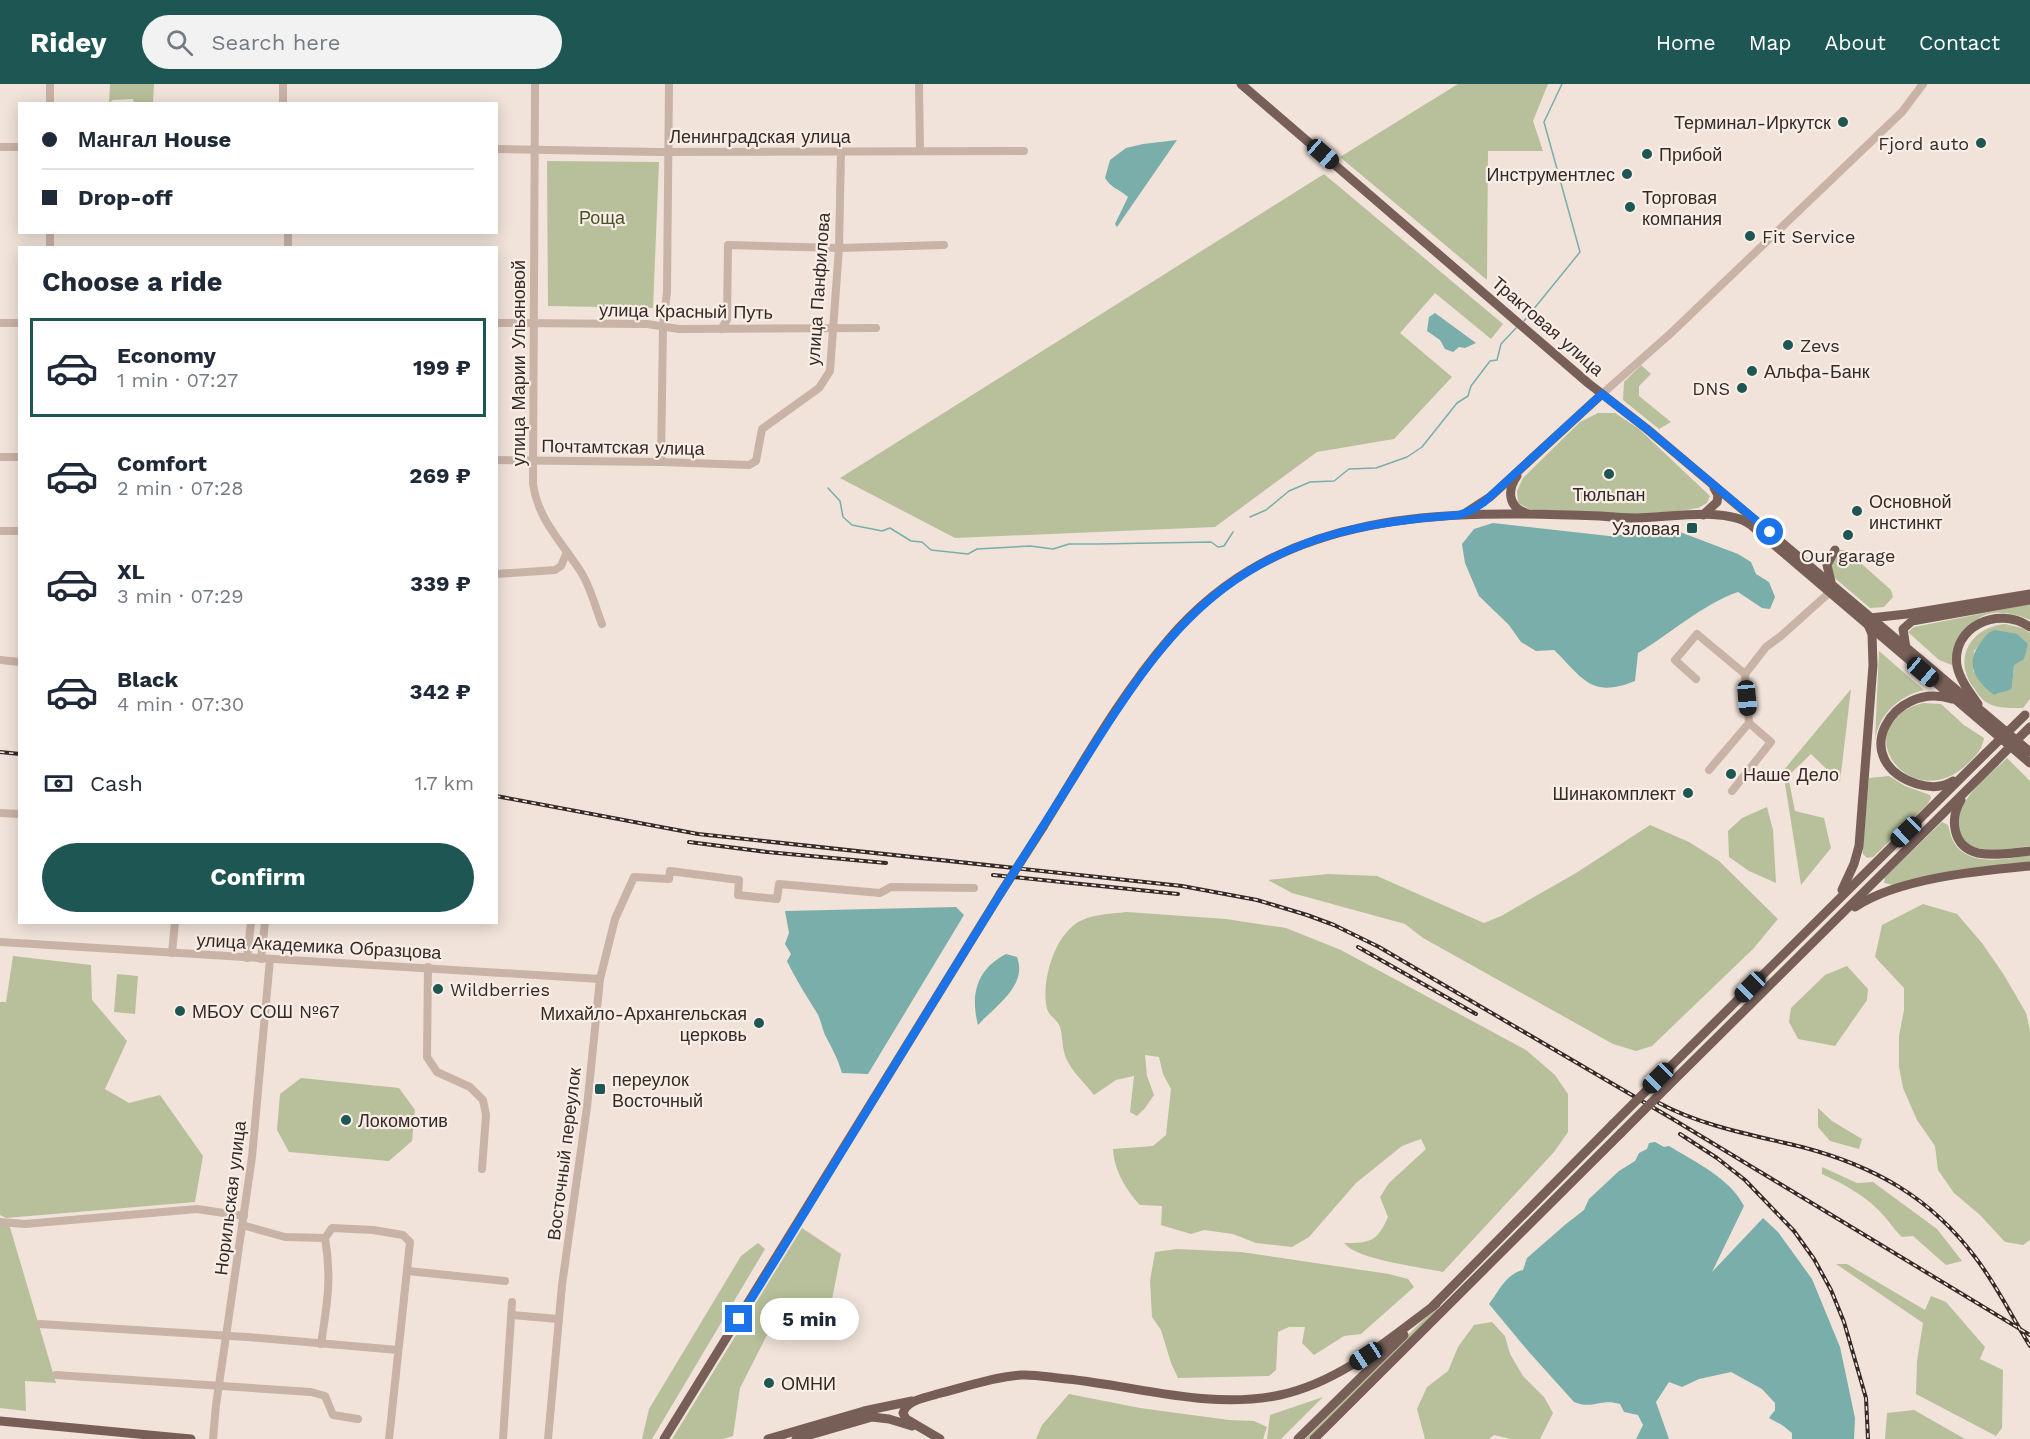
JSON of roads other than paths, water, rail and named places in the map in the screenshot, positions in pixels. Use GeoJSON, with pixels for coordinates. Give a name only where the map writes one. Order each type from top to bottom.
{"type":"FeatureCollection","features":[{"type":"Feature","properties":{"kind":"main road","name":"Трактовая улица"},"geometry":{"type":"LineString","coordinates":[[1241,84],[1602,394],[1711,484],[2030,763]]}},
{"type":"Feature","properties":{"kind":"main road"},"geometry":{"type":"LineString","coordinates":[[1459,515],[1479,506],[1602,394]]}},
{"type":"Feature","properties":{"kind":"main road"},"geometry":{"type":"LineString","coordinates":[[1528,513],[1515,507],[1510,491],[1514,481],[1535,456]]}},
{"type":"Feature","properties":{"kind":"main road"},"geometry":{"type":"LineString","coordinates":[[664,1439],[1000,894],[1123,700],[1154,657],[1188,619],[1227,586],[1270,559],[1307,542],[1334,533],[1381,522],[1493,513],[1636,518],[1702,515],[1717,502],[1717,494],[1711,484]]}},
{"type":"Feature","properties":{"kind":"main road","name":"Трактовая улица"},"geometry":{"type":"LineString","coordinates":[[1702,515],[1735,516],[1751,525],[1832,590]]}},
{"type":"Feature","properties":{"kind":"main road"},"geometry":{"type":"LineString","coordinates":[[1832,590],[1827,565],[1834,550]]}},
{"type":"Feature","properties":{"kind":"main road"},"geometry":{"type":"LineString","coordinates":[[1811,926],[1844,886],[1858,851],[1873,665],[1872,634],[1869,622],[2030,594]]}},
{"type":"Feature","properties":{"kind":"main road"},"geometry":{"type":"LineString","coordinates":[[1906,648],[1903,629],[1912,621],[2030,600]]}},
{"type":"Feature","properties":{"kind":"main road"},"geometry":{"type":"LineString","coordinates":[[1989,717],[1960,675],[1957,664],[1960,645],[1973,629],[1992,618],[2009,618],[2030,627]]}},
{"type":"Feature","properties":{"kind":"main road","name":"Трактовая улица"},"geometry":{"type":"LineString","coordinates":[[1869,622],[1906,648],[2030,752]]}},
{"type":"Feature","properties":{"kind":"main road"},"geometry":{"type":"LineString","coordinates":[[1959,702],[1944,697],[1924,696],[1903,706],[1889,719],[1882,733],[1881,744],[1884,758],[1902,777],[1916,784],[1935,787],[1950,783],[1985,754]]}},
{"type":"Feature","properties":{"kind":"main road"},"geometry":{"type":"LineString","coordinates":[[1298,1439],[1436,1304],[1658,1078],[2028,711]]}},
{"type":"Feature","properties":{"kind":"main road"},"geometry":{"type":"LineString","coordinates":[[1314,1439],[2030,727]]}},
{"type":"Feature","properties":{"kind":"main road"},"geometry":{"type":"LineString","coordinates":[[1995,762],[1960,802],[1954,818],[1956,834],[1968,848],[1981,854],[2030,851]]}},
{"type":"Feature","properties":{"kind":"main road"},"geometry":{"type":"LineString","coordinates":[[1821,935],[1858,905],[1884,892],[1946,876],[2030,866]]}},
{"type":"Feature","properties":{"kind":"main road"},"geometry":{"type":"LineString","coordinates":[[768,1439],[990,1380],[1023,1375],[1079,1380],[1166,1394],[1209,1398],[1258,1398],[1279,1395],[1318,1383],[1343,1370],[1436,1304]]}},
{"type":"Feature","properties":{"kind":"main road"},"geometry":{"type":"LineString","coordinates":[[920,1399],[908,1404],[903,1413],[907,1420],[940,1439]]}},
{"type":"Feature","properties":{"kind":"main road"},"geometry":{"type":"LineString","coordinates":[[796,1439],[841,1421],[874,1417],[922,1429]]}},
{"type":"Feature","properties":{"kind":"main road"},"geometry":{"type":"LineString","coordinates":[[0,1421],[191,1439]]}},
{"type":"Feature","properties":{"kind":"street"},"geometry":{"type":"LineString","coordinates":[[50,84],[50,102]]}},
{"type":"Feature","properties":{"kind":"street"},"geometry":{"type":"LineString","coordinates":[[283,84],[283,102]]}},
{"type":"Feature","properties":{"kind":"street","name":"улица Марии Ульяновой"},"geometry":{"type":"LineString","coordinates":[[535,84],[533,484],[537,506],[552,532],[581,571],[602,624]]}},
{"type":"Feature","properties":{"kind":"street"},"geometry":{"type":"LineString","coordinates":[[661,462],[663,325],[667,292],[669,84]]}},
{"type":"Feature","properties":{"kind":"street"},"geometry":{"type":"LineString","coordinates":[[920,84],[920,151]]}},
{"type":"Feature","properties":{"kind":"street"},"geometry":{"type":"LineString","coordinates":[[1602,394],[1670,334],[1902,112],[1923,84]]}},
{"type":"Feature","properties":{"kind":"street"},"geometry":{"type":"LineString","coordinates":[[0,147],[18,147]]}},
{"type":"Feature","properties":{"kind":"street","name":"Ленинградская улица"},"geometry":{"type":"LineString","coordinates":[[498,149],[669,152],[1024,151]]}},
{"type":"Feature","properties":{"kind":"street","name":"улица Панфилова"},"geometry":{"type":"LineString","coordinates":[[749,465],[756,461],[762,429],[819,388],[830,371],[839,248],[841,151]]}},
{"type":"Feature","properties":{"kind":"street"},"geometry":{"type":"LineString","coordinates":[[721,329],[727,320],[728,245],[839,248],[944,245]]}},
{"type":"Feature","properties":{"kind":"street"},"geometry":{"type":"LineString","coordinates":[[0,323],[18,323]]}},
{"type":"Feature","properties":{"kind":"street","name":"улица Красный Путь"},"geometry":{"type":"LineString","coordinates":[[498,323],[663,325],[679,329],[876,328]]}},
{"type":"Feature","properties":{"kind":"street"},"geometry":{"type":"LineString","coordinates":[[0,457],[18,457]]}},
{"type":"Feature","properties":{"kind":"street","name":"Почтамтская улица"},"geometry":{"type":"LineString","coordinates":[[498,460],[749,465]]}},
{"type":"Feature","properties":{"kind":"street"},"geometry":{"type":"LineString","coordinates":[[0,531],[18,531]]}},
{"type":"Feature","properties":{"kind":"street"},"geometry":{"type":"LineString","coordinates":[[498,574],[555,570],[561,566],[567,552]]}},
{"type":"Feature","properties":{"kind":"street"},"geometry":{"type":"LineString","coordinates":[[1744,674],[1766,647],[1832,590]]}},
{"type":"Feature","properties":{"kind":"street"},"geometry":{"type":"LineString","coordinates":[[1696,679],[1675,660],[1697,634],[1744,674],[1749,723],[1771,742],[1732,791]]}},
{"type":"Feature","properties":{"kind":"street"},"geometry":{"type":"LineString","coordinates":[[0,660],[18,662]]}},
{"type":"Feature","properties":{"kind":"street"},"geometry":{"type":"LineString","coordinates":[[1709,770],[1749,723]]}},
{"type":"Feature","properties":{"kind":"street"},"geometry":{"type":"LineString","coordinates":[[0,813],[18,814]]}},
{"type":"Feature","properties":{"kind":"street","name":"Восточный переулок"},"geometry":{"type":"LineString","coordinates":[[548,1439],[558,1319],[587,1107],[600,979],[615,919],[634,877],[669,879],[670,871],[739,880],[738,895],[777,899],[779,884],[880,893],[891,887],[974,888]]}},
{"type":"Feature","properties":{"kind":"street"},"geometry":{"type":"LineString","coordinates":[[172,953],[175,924]]}},
{"type":"Feature","properties":{"kind":"street"},"geometry":{"type":"LineString","coordinates":[[247,958],[252,924]]}},
{"type":"Feature","properties":{"kind":"street","name":"Норильская улица"},"geometry":{"type":"LineString","coordinates":[[213,1439],[252,1157],[266,959],[265,924]]}},
{"type":"Feature","properties":{"kind":"street","name":"улица Академика Образцова"},"geometry":{"type":"LineString","coordinates":[[0,942],[600,979]]}},
{"type":"Feature","properties":{"kind":"street"},"geometry":{"type":"LineString","coordinates":[[428,967],[427,1057],[436,1072],[470,1087],[483,1100],[486,1115],[482,1169]]}},
{"type":"Feature","properties":{"kind":"street"},"geometry":{"type":"LineString","coordinates":[[0,1222],[25,1224],[197,1209],[244,1216]]}},
{"type":"Feature","properties":{"kind":"street"},"geometry":{"type":"LineString","coordinates":[[242,1225],[285,1237],[324,1238]]}},
{"type":"Feature","properties":{"kind":"street"},"geometry":{"type":"LineString","coordinates":[[321,1344],[329,1292],[329,1265],[324,1238],[332,1228],[373,1230],[403,1235],[411,1242],[389,1439]]}},
{"type":"Feature","properties":{"kind":"street"},"geometry":{"type":"LineString","coordinates":[[408,1271],[506,1281]]}},
{"type":"Feature","properties":{"kind":"street"},"geometry":{"type":"LineString","coordinates":[[503,1439],[512,1302]]}},
{"type":"Feature","properties":{"kind":"street"},"geometry":{"type":"LineString","coordinates":[[512,1315],[558,1319]]}},
{"type":"Feature","properties":{"kind":"street"},"geometry":{"type":"LineString","coordinates":[[40,1324],[398,1350]]}},
{"type":"Feature","properties":{"kind":"street"},"geometry":{"type":"LineString","coordinates":[[56,1375],[321,1393],[327,1400],[333,1415],[358,1419]]}},
{"type":"Feature","properties":{"kind":"water"},"geometry":{"type":"Polygon","coordinates":[[[1177,140],[1117,227],[1115,224],[1128,197],[1105,178],[1110,160],[1126,148],[1177,140]]]}},
{"type":"Feature","properties":{"kind":"water"},"geometry":{"type":"Polygon","coordinates":[[[1435,313],[1476,343],[1465,348],[1459,347],[1453,352],[1445,349],[1440,340],[1427,331],[1429,317],[1435,313]]]}},
{"type":"Feature","properties":{"kind":"water"},"geometry":{"type":"Polygon","coordinates":[[[1493,523],[1609,536],[1672,529],[1738,554],[1751,562],[1756,574],[1769,582],[1775,597],[1770,609],[1762,608],[1738,592],[1712,604],[1638,653],[1635,681],[1608,688],[1598,686],[1581,677],[1554,650],[1536,651],[1521,642],[1509,625],[1479,596],[1465,563],[1462,544],[1474,529],[1493,523]]]}},
{"type":"Feature","properties":{"kind":"water"},"geometry":{"type":"Polygon","coordinates":[[[1995,630],[2017,634],[2028,644],[2024,659],[2014,665],[2012,688],[1994,695],[1977,677],[1973,657],[1981,642],[1995,630]]]}},
{"type":"Feature","properties":{"kind":"water"},"geometry":{"type":"Polygon","coordinates":[[[956,907],[964,915],[868,1074],[842,1073],[818,1016],[787,961],[791,954],[785,944],[789,933],[785,911],[956,907]]]}},
{"type":"Feature","properties":{"kind":"water"},"geometry":{"type":"Polygon","coordinates":[[[1006,954],[1017,957],[1018,977],[1008,995],[978,1025],[975,1003],[978,984],[988,967],[1006,954]]]}},
{"type":"Feature","properties":{"kind":"water"},"geometry":{"type":"Polygon","coordinates":[[[1655,1142],[1664,1147],[1669,1146],[1721,1179],[1738,1196],[1744,1206],[1712,1272],[1763,1218],[1778,1232],[1812,1279],[1840,1347],[1855,1418],[1854,1439],[1792,1439],[1792,1433],[1769,1418],[1775,1410],[1775,1403],[1762,1389],[1731,1372],[1699,1379],[1682,1387],[1669,1382],[1656,1402],[1669,1439],[1636,1439],[1643,1425],[1638,1415],[1624,1412],[1620,1404],[1607,1402],[1586,1405],[1574,1402],[1489,1304],[1507,1279],[1523,1270],[1527,1258],[1584,1210],[1589,1199],[1619,1171],[1635,1161],[1639,1153],[1647,1149],[1649,1143],[1655,1142]]]}},
{"type":"Feature","properties":{"kind":"waterway"},"geometry":{"type":"LineString","coordinates":[[1524,321],[1580,252],[1544,122],[1562,84]]}},
{"type":"Feature","properties":{"kind":"waterway"},"geometry":{"type":"LineString","coordinates":[[1250,517],[1266,510],[1289,491],[1310,482],[1334,481],[1349,469],[1376,468],[1407,457],[1422,447],[1457,403],[1468,396],[1471,386],[1490,361],[1497,360],[1501,344],[1516,328]]}},
{"type":"Feature","properties":{"kind":"waterway"},"geometry":{"type":"LineString","coordinates":[[828,488],[840,501],[843,517],[852,525],[882,531],[890,528],[911,541],[922,542],[931,550],[968,554],[977,549],[1030,546],[1053,549],[1069,544],[1211,542],[1218,547],[1224,546],[1233,532]]}},
{"type":"Feature","properties":{"kind":"railway"},"geometry":{"type":"LineString","coordinates":[[0,752],[18,754]]}},
{"type":"Feature","properties":{"kind":"railway"},"geometry":{"type":"LineString","coordinates":[[498,796],[698,834],[1182,886],[1257,900],[1307,915],[1334,925],[1379,947],[1671,1118],[2030,1335]]}},
{"type":"Feature","properties":{"kind":"railway"},"geometry":{"type":"LineString","coordinates":[[689,842],[886,863]]}},
{"type":"Feature","properties":{"kind":"railway"},"geometry":{"type":"LineString","coordinates":[[993,875],[1178,894]]}},
{"type":"Feature","properties":{"kind":"railway"},"geometry":{"type":"LineString","coordinates":[[1358,947],[1476,1014]]}},
{"type":"Feature","properties":{"kind":"railway"},"geometry":{"type":"LineString","coordinates":[[1659,1103],[1711,1124],[1828,1155],[1877,1174],[1899,1187],[1939,1217],[1958,1236],[1990,1278],[2030,1346]]}},
{"type":"Feature","properties":{"kind":"railway"},"geometry":{"type":"LineString","coordinates":[[1680,1134],[1745,1180],[1794,1231],[1814,1259],[1831,1290],[1844,1322],[1866,1398],[1868,1439]]}},
{"type":"Feature","properties":{"kind":"place","name":"Терминал-Иркутск"},"geometry":{"type":"Point","coordinates":[1843,122]}},
{"type":"Feature","properties":{"kind":"place","name":"Fjord auto"},"geometry":{"type":"Point","coordinates":[1981,143]}},
{"type":"Feature","properties":{"kind":"place","name":"Прибой"},"geometry":{"type":"Point","coordinates":[1647,154]}},
{"type":"Feature","properties":{"kind":"place","name":"Инструментлес"},"geometry":{"type":"Point","coordinates":[1627,174]}},
{"type":"Feature","properties":{"kind":"place","name":"Торговая компания"},"geometry":{"type":"Point","coordinates":[1630,207]}},
{"type":"Feature","properties":{"kind":"place","name":"Fit Service"},"geometry":{"type":"Point","coordinates":[1750,236]}},
{"type":"Feature","properties":{"kind":"place","name":"Zevs"},"geometry":{"type":"Point","coordinates":[1788,345]}},
{"type":"Feature","properties":{"kind":"place","name":"Альфа-Банк"},"geometry":{"type":"Point","coordinates":[1752,371]}},
{"type":"Feature","properties":{"kind":"place","name":"DNS"},"geometry":{"type":"Point","coordinates":[1742,388]}},
{"type":"Feature","properties":{"kind":"place","name":"Тюльпан"},"geometry":{"type":"Point","coordinates":[1609,474]}},
{"type":"Feature","properties":{"kind":"place","name":"Основной инстинкт"},"geometry":{"type":"Point","coordinates":[1857,511]}},
{"type":"Feature","properties":{"kind":"place","name":"Узловая"},"geometry":{"type":"Point","coordinates":[1692,528]}},
{"type":"Feature","properties":{"kind":"place","name":"Our garage"},"geometry":{"type":"Point","coordinates":[1848,535]}},
{"type":"Feature","properties":{"kind":"place","name":"Наше Дело"},"geometry":{"type":"Point","coordinates":[1731,774]}},
{"type":"Feature","properties":{"kind":"place","name":"Шинакомплект"},"geometry":{"type":"Point","coordinates":[1688,793]}},
{"type":"Feature","properties":{"kind":"place","name":"Wildberries"},"geometry":{"type":"Point","coordinates":[438,989]}},
{"type":"Feature","properties":{"kind":"place","name":"МБОУ СОШ №67"},"geometry":{"type":"Point","coordinates":[180,1011]}},
{"type":"Feature","properties":{"kind":"place","name":"Михайло-Архангельская церковь"},"geometry":{"type":"Point","coordinates":[759,1023]}},
{"type":"Feature","properties":{"kind":"place","name":"переулок Восточный"},"geometry":{"type":"Point","coordinates":[600,1089]}},
{"type":"Feature","properties":{"kind":"place","name":"Локомотив"},"geometry":{"type":"Point","coordinates":[346,1120]}},
{"type":"Feature","properties":{"kind":"place","name":"ОМНИ"},"geometry":{"type":"Point","coordinates":[769,1383]}},
{"type":"Feature","properties":{"kind":"park label","name":"Роща"},"geometry":{"type":"Point","coordinates":[602,217]}}]}
